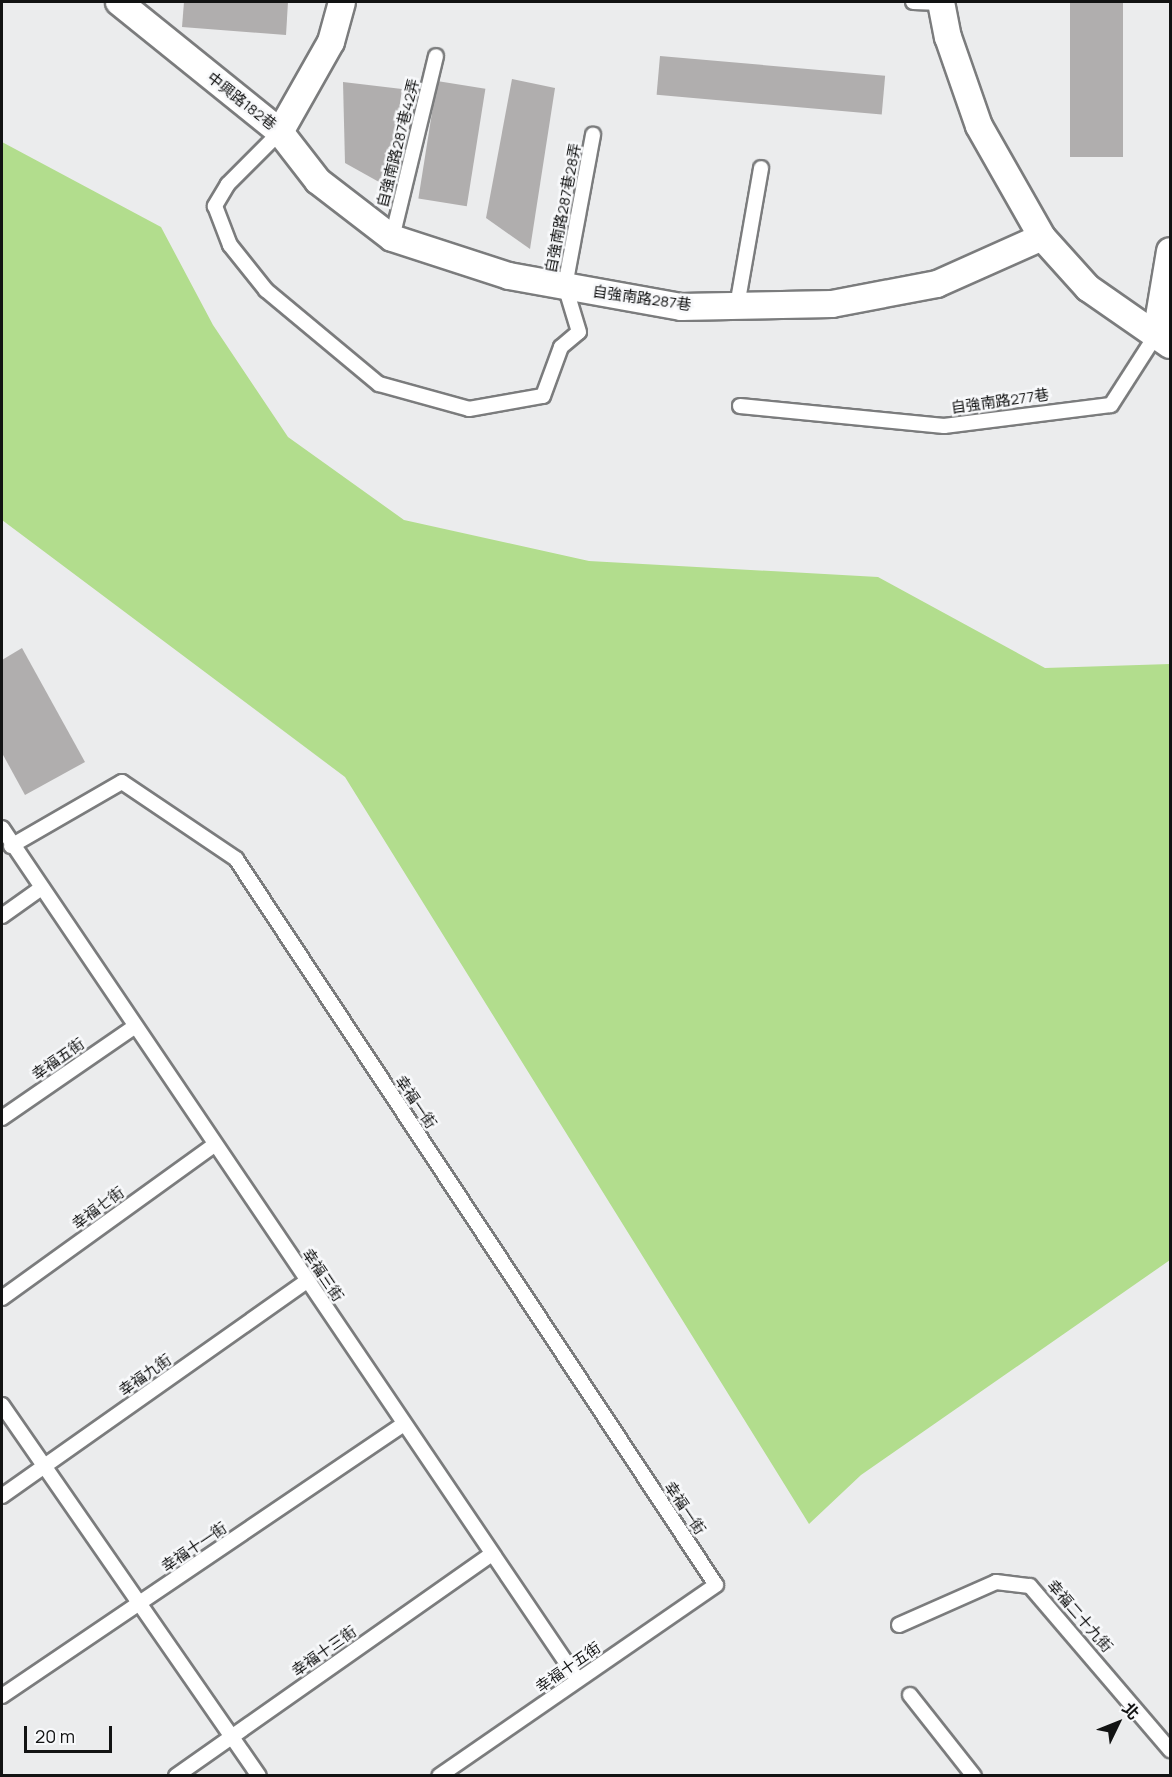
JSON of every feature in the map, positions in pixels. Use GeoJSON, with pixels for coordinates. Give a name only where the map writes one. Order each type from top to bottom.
{"type":"FeatureCollection","features":[{"type":"Feature","properties":{"kind":"street","name":"中興路182巷"},"geometry":{"type":"LineString","coordinates":[[119,2],[280,132],[331,42],[342,2]]}},
{"type":"Feature","properties":{"kind":"street"},"geometry":{"type":"LineString","coordinates":[[942,2],[979,126],[1042,237],[1088,288],[1163,340]]}},
{"type":"Feature","properties":{"kind":"street","name":"自強南路287巷"},"geometry":{"type":"LineString","coordinates":[[280,132],[318,181],[392,238],[509,276],[681,307],[832,304],[938,284],[1042,237]]}},
{"type":"Feature","properties":{"kind":"street"},"geometry":{"type":"LineString","coordinates":[[1163,340],[1170,251]]}},
{"type":"Feature","properties":{"kind":"lane"},"geometry":{"type":"LineString","coordinates":[[913,2],[942,2]]}},
{"type":"Feature","properties":{"kind":"lane","name":"自強南路287巷42弄"},"geometry":{"type":"LineString","coordinates":[[392,238],[436,56]]}},
{"type":"Feature","properties":{"kind":"lane"},"geometry":{"type":"LineString","coordinates":[[280,132],[228,184],[215,206],[230,244],[266,290],[379,384],[469,409],[543,396],[561,347],[579,332],[565,286]]}},
{"type":"Feature","properties":{"kind":"lane","name":"自強南路287巷28弄"},"geometry":{"type":"LineString","coordinates":[[565,286],[593,135]]}},
{"type":"Feature","properties":{"kind":"lane"},"geometry":{"type":"LineString","coordinates":[[737,306],[761,168]]}},
{"type":"Feature","properties":{"kind":"lane","name":"自強南路277巷"},"geometry":{"type":"LineString","coordinates":[[741,406],[944,426],[1111,405],[1163,340]]}},
{"type":"Feature","properties":{"kind":"lane","name":"幸福一街"},"geometry":{"type":"LineString","coordinates":[[11,846],[122,782],[236,859],[716,1585]]}},
{"type":"Feature","properties":{"kind":"lane","name":"幸福三街"},"geometry":{"type":"LineString","coordinates":[[2,828],[11,846],[40,889],[578,1680]]}},
{"type":"Feature","properties":{"kind":"lane"},"geometry":{"type":"LineString","coordinates":[[2,916],[40,889]]}},
{"type":"Feature","properties":{"kind":"lane","name":"幸福五街"},"geometry":{"type":"LineString","coordinates":[[2,1118],[134,1027]]}},
{"type":"Feature","properties":{"kind":"lane","name":"幸福七街"},"geometry":{"type":"LineString","coordinates":[[2,1298],[214,1145]]}},
{"type":"Feature","properties":{"kind":"lane","name":"幸福九街"},"geometry":{"type":"LineString","coordinates":[[2,1496],[307,1281]]}},
{"type":"Feature","properties":{"kind":"lane"},"geometry":{"type":"LineString","coordinates":[[2,1405],[259,1776]]}},
{"type":"Feature","properties":{"kind":"lane","name":"幸福十一街"},"geometry":{"type":"LineString","coordinates":[[2,1696],[404,1424]]}},
{"type":"Feature","properties":{"kind":"lane","name":"幸福十三街"},"geometry":{"type":"LineString","coordinates":[[176,1776],[492,1554]]}},
{"type":"Feature","properties":{"kind":"lane","name":"幸福二十九街"},"geometry":{"type":"LineString","coordinates":[[899,1625],[996,1582],[1030,1586],[1170,1750]]}},
{"type":"Feature","properties":{"kind":"lane","name":"幸福十五街"},"geometry":{"type":"LineString","coordinates":[[439,1776],[716,1585]]}},
{"type":"Feature","properties":{"kind":"lane"},"geometry":{"type":"LineString","coordinates":[[910,1695],[974,1776]]}},
{"type":"Feature","properties":{"kind":"green space"},"geometry":{"type":"Polygon","coordinates":[[[2,142],[161,227],[213,325],[288,437],[404,520],[589,561],[878,577],[1045,668],[1170,664],[1170,1260],[861,1475],[809,1524],[345,777],[2,520],[2,142]]]}},
{"type":"Feature","properties":{"kind":"building"},"geometry":{"type":"Polygon","coordinates":[[[184,2],[288,2],[286,35],[182,27],[184,2]]]}},
{"type":"Feature","properties":{"kind":"building"},"geometry":{"type":"Polygon","coordinates":[[[1070,2],[1123,2],[1123,157],[1070,157],[1070,2]]]}},
{"type":"Feature","properties":{"kind":"building"},"geometry":{"type":"Polygon","coordinates":[[[660,56],[885,76],[882,115],[657,95],[660,56]]]}},
{"type":"Feature","properties":{"kind":"building"},"geometry":{"type":"Polygon","coordinates":[[[512,79],[555,88],[530,249],[486,218],[512,79]]]}},
{"type":"Feature","properties":{"kind":"building"},"geometry":{"type":"Polygon","coordinates":[[[437,81],[485,89],[467,206],[418,199],[437,81]]]}},
{"type":"Feature","properties":{"kind":"building"},"geometry":{"type":"Polygon","coordinates":[[[343,82],[402,89],[388,187],[345,163],[343,82]]]}},
{"type":"Feature","properties":{"kind":"building"},"geometry":{"type":"Polygon","coordinates":[[[22,648],[85,762],[25,795],[2,753],[2,660],[22,648]]]}}]}
